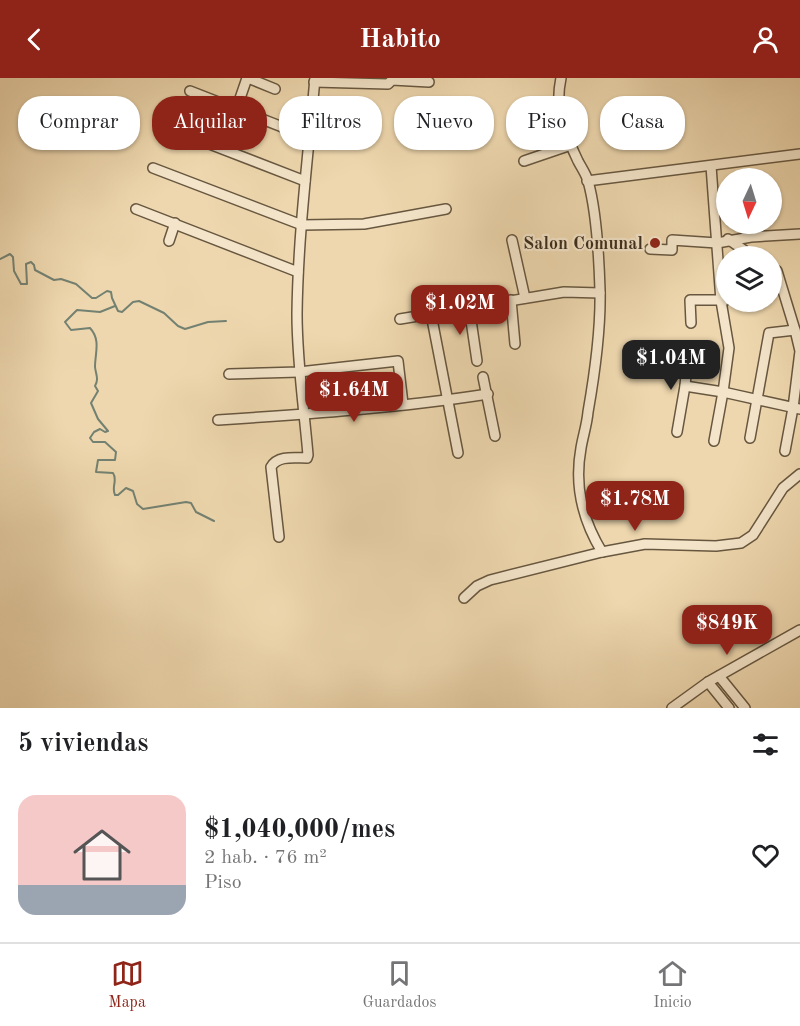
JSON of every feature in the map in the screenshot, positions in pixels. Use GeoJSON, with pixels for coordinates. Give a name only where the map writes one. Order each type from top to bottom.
{"type":"FeatureCollection","features":[{"type":"Feature","properties":{"kind":"street"},"geometry":{"type":"LineString","coordinates":[[241,96],[248,78],[274,89]]}},
{"type":"Feature","properties":{"kind":"street"},"geometry":{"type":"LineString","coordinates":[[559,96],[561,78]]}},
{"type":"Feature","properties":{"kind":"street"},"geometry":{"type":"LineString","coordinates":[[312,96],[314,80],[388,84],[392,79],[429,82]]}},
{"type":"Feature","properties":{"kind":"street"},"geometry":{"type":"LineString","coordinates":[[190,91],[202,96]]}},
{"type":"Feature","properties":{"kind":"street"},"geometry":{"type":"LineString","coordinates":[[224,150],[305,182]]}},
{"type":"Feature","properties":{"kind":"street"},"geometry":{"type":"LineString","coordinates":[[279,537],[271,467],[274,462],[282,459],[307,458],[308,455],[299,372],[298,272],[307,150]]}},
{"type":"Feature","properties":{"kind":"street"},"geometry":{"type":"LineString","coordinates":[[524,161],[556,150]]}},
{"type":"Feature","properties":{"kind":"street"},"geometry":{"type":"LineString","coordinates":[[572,150],[588,181],[598,248],[600,293],[597,350],[578,471],[579,492],[583,514],[602,552]]}},
{"type":"Feature","properties":{"kind":"street"},"geometry":{"type":"LineString","coordinates":[[588,181],[800,154]]}},
{"type":"Feature","properties":{"kind":"street"},"geometry":{"type":"LineString","coordinates":[[711,166],[717,246]]}},
{"type":"Feature","properties":{"kind":"street"},"geometry":{"type":"LineString","coordinates":[[153,168],[302,225],[364,224],[446,209]]}},
{"type":"Feature","properties":{"kind":"street"},"geometry":{"type":"LineString","coordinates":[[136,209],[298,272]]}},
{"type":"Feature","properties":{"kind":"street"},"geometry":{"type":"LineString","coordinates":[[169,240],[175,223]]}},
{"type":"Feature","properties":{"kind":"street"},"geometry":{"type":"LineString","coordinates":[[650,249],[672,250],[672,240],[717,243],[729,239],[800,234]]}},
{"type":"Feature","properties":{"kind":"street"},"geometry":{"type":"LineString","coordinates":[[750,246],[751,237]]}},
{"type":"Feature","properties":{"kind":"street"},"geometry":{"type":"LineString","coordinates":[[729,239],[737,246]]}},
{"type":"Feature","properties":{"kind":"street"},"geometry":{"type":"LineString","coordinates":[[512,240],[525,298]]}},
{"type":"Feature","properties":{"kind":"street"},"geometry":{"type":"LineString","coordinates":[[782,288],[800,351],[796,408],[784,452]]}},
{"type":"Feature","properties":{"kind":"street"},"geometry":{"type":"LineString","coordinates":[[400,319],[564,292],[600,293]]}},
{"type":"Feature","properties":{"kind":"street"},"geometry":{"type":"LineString","coordinates":[[511,300],[515,344]]}},
{"type":"Feature","properties":{"kind":"street"},"geometry":{"type":"LineString","coordinates":[[691,323],[690,300],[716,300]]}},
{"type":"Feature","properties":{"kind":"street"},"geometry":{"type":"LineString","coordinates":[[470,307],[477,361]]}},
{"type":"Feature","properties":{"kind":"street"},"geometry":{"type":"LineString","coordinates":[[714,441],[729,348],[725,312]]}},
{"type":"Feature","properties":{"kind":"street"},"geometry":{"type":"LineString","coordinates":[[432,314],[458,453]]}},
{"type":"Feature","properties":{"kind":"street"},"geometry":{"type":"LineString","coordinates":[[750,438],[770,333],[795,330]]}},
{"type":"Feature","properties":{"kind":"street"},"geometry":{"type":"LineString","coordinates":[[677,432],[688,352]]}},
{"type":"Feature","properties":{"kind":"street"},"geometry":{"type":"LineString","coordinates":[[229,374],[299,372],[398,361],[403,404]]}},
{"type":"Feature","properties":{"kind":"street"},"geometry":{"type":"LineString","coordinates":[[483,377],[495,436]]}},
{"type":"Feature","properties":{"kind":"street"},"geometry":{"type":"LineString","coordinates":[[685,386],[796,408]]}},
{"type":"Feature","properties":{"kind":"street"},"geometry":{"type":"LineString","coordinates":[[218,420],[304,415],[488,394]]}},
{"type":"Feature","properties":{"kind":"street"},"geometry":{"type":"LineString","coordinates":[[464,598],[477,586],[490,580],[602,552],[645,544],[716,546],[741,543],[753,535],[783,488],[800,474]]}},
{"type":"Feature","properties":{"kind":"street"},"geometry":{"type":"LineString","coordinates":[[672,708],[708,682],[800,630]]}},
{"type":"Feature","properties":{"kind":"street"},"geometry":{"type":"LineString","coordinates":[[719,676],[745,708]]}},
{"type":"Feature","properties":{"kind":"street"},"geometry":{"type":"LineString","coordinates":[[708,682],[729,708]]}},
{"type":"Feature","properties":{"kind":"waterway"},"geometry":{"type":"LineString","coordinates":[[0,259],[10,254],[13,257],[14,271],[21,284],[27,284],[26,264],[31,262],[35,270],[54,280],[61,279],[76,284],[92,298],[107,291],[111,292],[118,311],[122,312],[133,302],[139,301],[164,313],[178,326],[185,329],[208,322],[226,321]]}},
{"type":"Feature","properties":{"kind":"waterway"},"geometry":{"type":"LineString","coordinates":[[115,306],[100,312],[77,310],[65,322],[71,330],[90,328],[95,337],[97,347],[95,386],[98,391],[91,403],[98,419],[108,431],[100,429],[90,438],[93,442],[105,442],[116,452],[115,460],[98,460],[96,472],[113,473],[115,495],[126,488],[133,491],[137,504],[143,509],[186,502],[191,503],[196,512],[214,521]]}},
{"type":"Feature","properties":{"kind":"place","name":"Salon Comunal"},"geometry":{"type":"Point","coordinates":[655,243]}}]}
